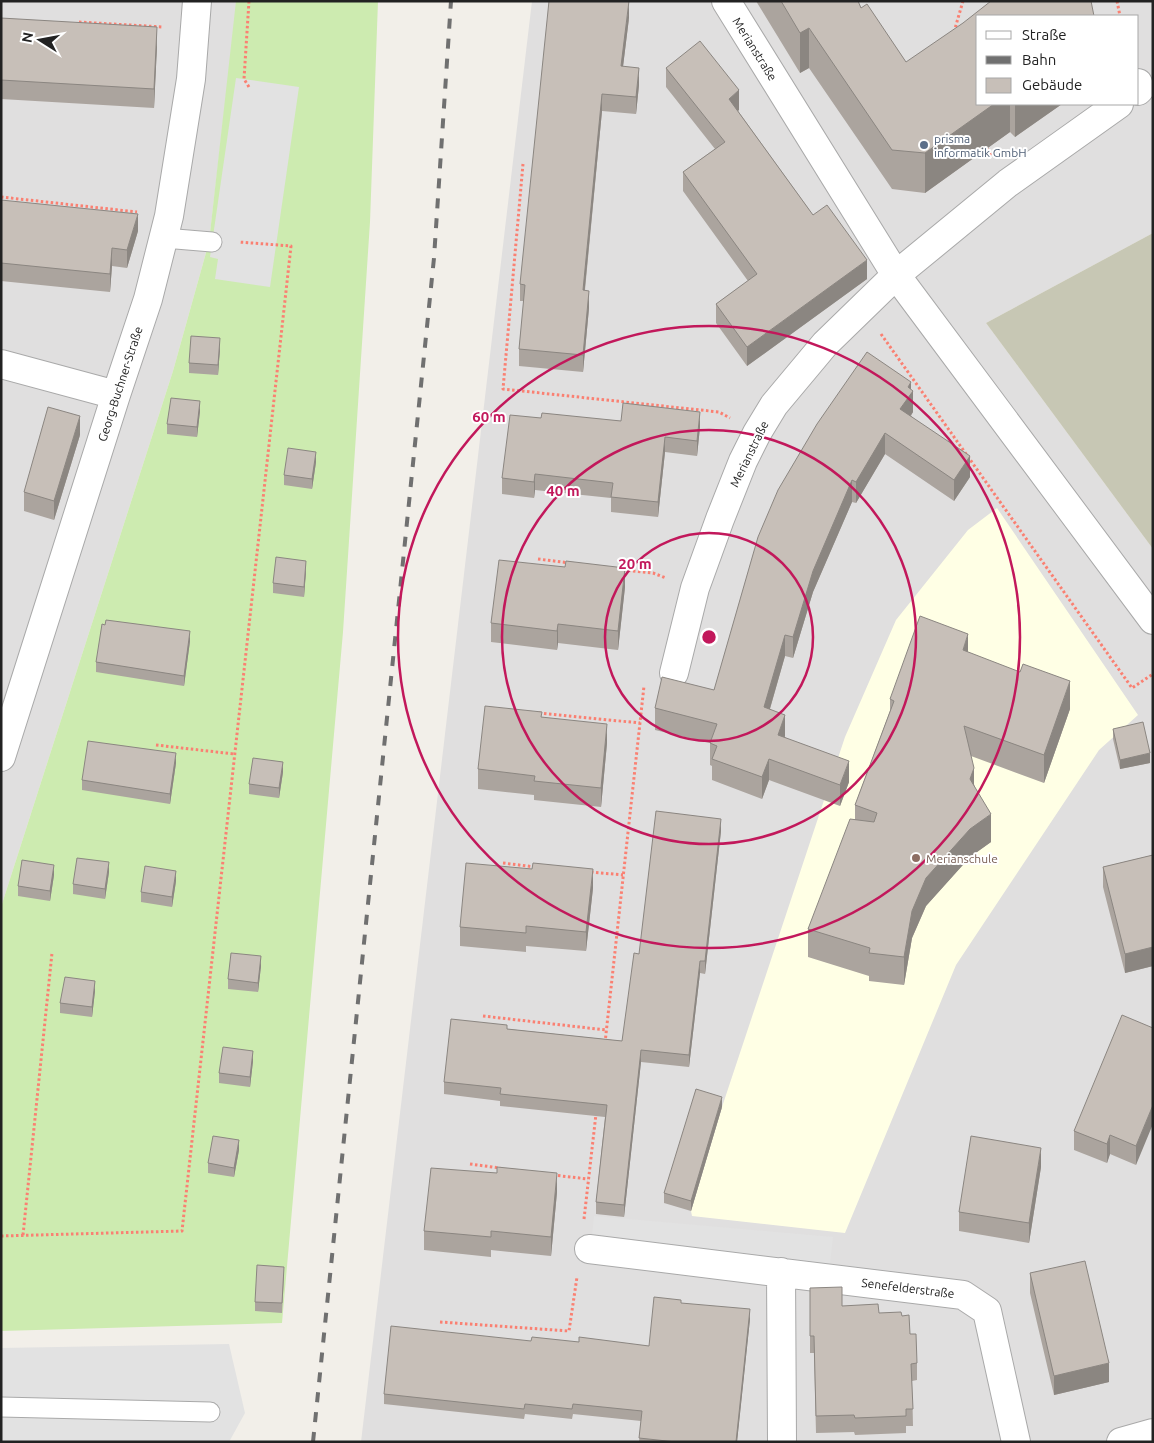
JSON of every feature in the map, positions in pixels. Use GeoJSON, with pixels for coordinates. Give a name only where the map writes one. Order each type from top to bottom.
{"type":"FeatureCollection","features":[{"type":"Feature","properties":{"kind":"street","name":"Georg-Buchner-Straße"},"geometry":{"type":"LineString","coordinates":[[1,757],[148,299],[166,227],[191,79],[197,1]]}},
{"type":"Feature","properties":{"kind":"street","name":"Merianstraße"},"geometry":{"type":"LineString","coordinates":[[726,1],[896,275],[1153,620]]}},
{"type":"Feature","properties":{"kind":"street","name":"Merianstraße"},"geometry":{"type":"LineString","coordinates":[[674,674],[694,588],[740,469],[757,433],[774,404],[825,344],[896,275],[1008,183],[1119,105]]}},
{"type":"Feature","properties":{"kind":"street"},"geometry":{"type":"LineString","coordinates":[[1,364],[116,395]]}},
{"type":"Feature","properties":{"kind":"street","name":"Senefelderstraße"},"geometry":{"type":"LineString","coordinates":[[585,1249],[964,1295],[987,1311],[1016,1442]]}},
{"type":"Feature","properties":{"kind":"street"},"geometry":{"type":"LineString","coordinates":[[781,1272],[782,1442]]}},
{"type":"Feature","properties":{"kind":"street"},"geometry":{"type":"LineString","coordinates":[[1121,1442],[1153,1433]]}},
{"type":"Feature","properties":{"kind":"lane"},"geometry":{"type":"LineString","coordinates":[[166,227],[212,242]]}},
{"type":"Feature","properties":{"kind":"lane"},"geometry":{"type":"LineString","coordinates":[[1,1407],[210,1412]]}},
{"type":"Feature","properties":{"kind":"path"},"geometry":{"type":"LineString","coordinates":[[249,1],[244,80],[249,87]]}},
{"type":"Feature","properties":{"kind":"path"},"geometry":{"type":"LineString","coordinates":[[952,40],[963,1]]}},
{"type":"Feature","properties":{"kind":"path"},"geometry":{"type":"LineString","coordinates":[[1116,1],[1120,15]]}},
{"type":"Feature","properties":{"kind":"path"},"geometry":{"type":"LineString","coordinates":[[79,22],[195,28]]}},
{"type":"Feature","properties":{"kind":"path"},"geometry":{"type":"LineString","coordinates":[[523,164],[503,389],[719,412],[757,433]]}},
{"type":"Feature","properties":{"kind":"path"},"geometry":{"type":"LineString","coordinates":[[1,197],[166,227]]}},
{"type":"Feature","properties":{"kind":"path"},"geometry":{"type":"LineString","coordinates":[[1,1236],[182,1231],[291,246],[232,242]]}},
{"type":"Feature","properties":{"kind":"path"},"geometry":{"type":"LineString","coordinates":[[862,308],[1132,688],[1153,674]]}},
{"type":"Feature","properties":{"kind":"path"},"geometry":{"type":"LineString","coordinates":[[538,560],[576,564]]}},
{"type":"Feature","properties":{"kind":"path"},"geometry":{"type":"LineString","coordinates":[[615,568],[653,573],[694,588]]}},
{"type":"Feature","properties":{"kind":"path"},"geometry":{"type":"LineString","coordinates":[[604,1050],[644,685],[674,674]]}},
{"type":"Feature","properties":{"kind":"path"},"geometry":{"type":"LineString","coordinates":[[535,712],[640,723]]}},
{"type":"Feature","properties":{"kind":"path"},"geometry":{"type":"LineString","coordinates":[[156,745],[234,754]]}},
{"type":"Feature","properties":{"kind":"path"},"geometry":{"type":"LineString","coordinates":[[503,863],[540,867]]}},
{"type":"Feature","properties":{"kind":"path"},"geometry":{"type":"LineString","coordinates":[[586,872],[624,875]]}},
{"type":"Feature","properties":{"kind":"path"},"geometry":{"type":"LineString","coordinates":[[23,1235],[52,952]]}},
{"type":"Feature","properties":{"kind":"path"},"geometry":{"type":"LineString","coordinates":[[483,1016],[606,1030]]}},
{"type":"Feature","properties":{"kind":"path"},"geometry":{"type":"LineString","coordinates":[[440,1322],[570,1331],[585,1249],[588,1179],[597,1110]]}},
{"type":"Feature","properties":{"kind":"path"},"geometry":{"type":"LineString","coordinates":[[470,1164],[510,1169]]}},
{"type":"Feature","properties":{"kind":"path"},"geometry":{"type":"LineString","coordinates":[[549,1174],[588,1179]]}},
{"type":"Feature","properties":{"kind":"shaded area"},"geometry":{"type":"Polygon","coordinates":[[[1,1],[236,1],[236,10],[209,242],[173,371],[1,907],[1,1]]]}},
{"type":"Feature","properties":{"kind":"shaded area"},"geometry":{"type":"Polygon","coordinates":[[[532,1],[1153,1],[1153,233],[986,323],[1153,549],[1153,1442],[361,1442],[532,1]]]}},
{"type":"Feature","properties":{"kind":"shaded area"},"geometry":{"type":"Polygon","coordinates":[[[236,78],[299,87],[270,287],[215,279],[218,259],[210,257],[236,78]]]}},
{"type":"Feature","properties":{"kind":"shaded area"},"geometry":{"type":"Polygon","coordinates":[[[1153,233],[1153,549],[986,323],[1153,233]]]}},
{"type":"Feature","properties":{"kind":"shaded area","name":"Merianschule"},"geometry":{"type":"Polygon","coordinates":[[[997,508],[1138,715],[1099,750],[956,965],[845,1233],[692,1216],[691,1211],[722,1107],[845,737],[896,620],[968,530],[997,508]]]}},
{"type":"Feature","properties":{"kind":"shaded area"},"geometry":{"type":"Polygon","coordinates":[[[594,1216],[833,1237],[830,1264],[781,1272],[592,1236],[594,1216]]]}},
{"type":"Feature","properties":{"kind":"shaded area"},"geometry":{"type":"Polygon","coordinates":[[[229,1344],[245,1413],[229,1442],[1,1442],[1,1348],[229,1344]]]}},
{"type":"Feature","properties":{"kind":"green space"},"geometry":{"type":"Polygon","coordinates":[[[236,1],[378,1],[370,222],[343,632],[282,1323],[1,1331],[1,907],[173,371],[209,242],[236,1]]]}},
{"type":"Feature","properties":{"kind":"building"},"geometry":{"type":"Polygon","coordinates":[[[549,1],[629,1],[621,66],[639,68],[636,97],[602,94],[583,290],[589,291],[583,355],[519,349],[525,285],[520,284],[549,1]]]}},
{"type":"Feature","properties":{"kind":"building"},"geometry":{"type":"Polygon","coordinates":[[[781,1],[858,1],[861,8],[867,4],[906,62],[963,23],[991,1],[1091,1],[1094,15],[976,15],[976,105],[993,105],[925,153],[892,150],[809,28],[800,33],[781,1]]]}},
{"type":"Feature","properties":{"kind":"building"},"geometry":{"type":"Polygon","coordinates":[[[1,18],[157,27],[154,89],[1,80],[1,18]]]}},
{"type":"Feature","properties":{"kind":"building"},"geometry":{"type":"Polygon","coordinates":[[[700,41],[739,90],[729,99],[813,215],[827,205],[867,260],[747,347],[716,304],[757,274],[683,172],[725,142],[666,68],[700,41]]]}},
{"type":"Feature","properties":{"kind":"building"},"geometry":{"type":"Polygon","coordinates":[[[1,200],[138,214],[127,250],[112,248],[110,274],[1,263],[1,200]]]}},
{"type":"Feature","properties":{"kind":"building"},"geometry":{"type":"Polygon","coordinates":[[[191,336],[220,338],[218,365],[189,363],[191,336]]]}},
{"type":"Feature","properties":{"kind":"building"},"geometry":{"type":"Polygon","coordinates":[[[867,352],[911,382],[908,387],[913,391],[900,409],[970,456],[954,480],[885,433],[856,482],[852,480],[813,571],[793,637],[785,635],[764,707],[785,715],[778,735],[849,761],[840,785],[769,759],[762,777],[712,759],[717,746],[710,743],[717,724],[655,708],[662,677],[714,690],[758,537],[778,490],[817,424],[867,352]]]}},
{"type":"Feature","properties":{"kind":"building"},"geometry":{"type":"Polygon","coordinates":[[[171,398],[200,401],[197,427],[167,424],[171,398]]]}},
{"type":"Feature","properties":{"kind":"building"},"geometry":{"type":"Polygon","coordinates":[[[623,403],[700,412],[697,441],[665,437],[658,502],[611,497],[613,483],[535,474],[534,482],[502,478],[510,415],[541,418],[542,413],[621,421],[623,403]]]}},
{"type":"Feature","properties":{"kind":"building"},"geometry":{"type":"Polygon","coordinates":[[[48,407],[80,416],[54,501],[24,492],[48,407]]]}},
{"type":"Feature","properties":{"kind":"building"},"geometry":{"type":"Polygon","coordinates":[[[288,448],[316,452],[312,479],[284,475],[288,448]]]}},
{"type":"Feature","properties":{"kind":"building"},"geometry":{"type":"Polygon","coordinates":[[[276,557],[306,561],[304,587],[273,583],[276,557]]]}},
{"type":"Feature","properties":{"kind":"building"},"geometry":{"type":"Polygon","coordinates":[[[499,560],[565,567],[566,561],[625,568],[618,631],[558,624],[557,631],[491,623],[499,560]]]}},
{"type":"Feature","properties":{"kind":"building"},"geometry":{"type":"Polygon","coordinates":[[[920,616],[968,634],[963,650],[1020,672],[1023,664],[1070,681],[1044,755],[964,726],[974,768],[970,779],[991,814],[970,829],[926,878],[912,911],[904,957],[869,953],[870,948],[808,929],[850,819],[874,822],[877,813],[855,805],[894,701],[890,699],[920,616]]]}},
{"type":"Feature","properties":{"kind":"building"},"geometry":{"type":"Polygon","coordinates":[[[106,620],[190,631],[184,676],[96,662],[102,624],[105,625],[106,620]]]}},
{"type":"Feature","properties":{"kind":"building"},"geometry":{"type":"Polygon","coordinates":[[[485,706],[542,712],[541,717],[607,724],[601,788],[534,781],[535,776],[478,769],[485,706]]]}},
{"type":"Feature","properties":{"kind":"building"},"geometry":{"type":"Polygon","coordinates":[[[1143,722],[1150,753],[1120,760],[1113,729],[1143,722]]]}},
{"type":"Feature","properties":{"kind":"building"},"geometry":{"type":"Polygon","coordinates":[[[88,741],[176,753],[170,794],[82,780],[88,741]]]}},
{"type":"Feature","properties":{"kind":"building"},"geometry":{"type":"Polygon","coordinates":[[[253,758],[283,762],[279,788],[249,784],[253,758]]]}},
{"type":"Feature","properties":{"kind":"building"},"geometry":{"type":"Polygon","coordinates":[[[656,811],[721,819],[705,961],[700,961],[689,1055],[641,1050],[624,1205],[596,1202],[607,1105],[500,1094],[501,1088],[444,1082],[451,1019],[507,1025],[507,1029],[622,1041],[634,953],[639,954],[656,811]]]}},
{"type":"Feature","properties":{"kind":"building"},"geometry":{"type":"Polygon","coordinates":[[[1153,855],[1153,947],[1125,954],[1103,867],[1153,855]]]}},
{"type":"Feature","properties":{"kind":"building"},"geometry":{"type":"Polygon","coordinates":[[[77,858],[109,862],[105,889],[73,884],[77,858]]]}},
{"type":"Feature","properties":{"kind":"building"},"geometry":{"type":"Polygon","coordinates":[[[22,860],[54,865],[50,891],[18,886],[22,860]]]}},
{"type":"Feature","properties":{"kind":"building"},"geometry":{"type":"Polygon","coordinates":[[[466,863],[532,869],[533,863],[593,869],[586,932],[526,926],[526,933],[460,927],[466,863]]]}},
{"type":"Feature","properties":{"kind":"building"},"geometry":{"type":"Polygon","coordinates":[[[145,866],[176,871],[172,897],[141,892],[145,866]]]}},
{"type":"Feature","properties":{"kind":"building"},"geometry":{"type":"Polygon","coordinates":[[[231,953],[261,956],[258,983],[228,979],[231,953]]]}},
{"type":"Feature","properties":{"kind":"building"},"geometry":{"type":"Polygon","coordinates":[[[65,977],[95,981],[92,1007],[60,1003],[65,977]]]}},
{"type":"Feature","properties":{"kind":"building"},"geometry":{"type":"Polygon","coordinates":[[[1122,1015],[1153,1028],[1153,1105],[1136,1146],[1110,1135],[1107,1144],[1074,1131],[1122,1015]]]}},
{"type":"Feature","properties":{"kind":"building"},"geometry":{"type":"Polygon","coordinates":[[[223,1047],[253,1051],[250,1077],[219,1073],[223,1047]]]}},
{"type":"Feature","properties":{"kind":"building"},"geometry":{"type":"Polygon","coordinates":[[[696,1089],[722,1097],[691,1201],[664,1193],[696,1089]]]}},
{"type":"Feature","properties":{"kind":"building"},"geometry":{"type":"Polygon","coordinates":[[[213,1136],[239,1140],[234,1168],[208,1163],[213,1136]]]}},
{"type":"Feature","properties":{"kind":"building"},"geometry":{"type":"Polygon","coordinates":[[[971,1136],[1041,1148],[1029,1223],[959,1212],[971,1136]]]}},
{"type":"Feature","properties":{"kind":"building"},"geometry":{"type":"Polygon","coordinates":[[[497,1167],[557,1173],[551,1237],[491,1231],[491,1237],[424,1231],[431,1168],[497,1173],[497,1167]]]}},
{"type":"Feature","properties":{"kind":"building"},"geometry":{"type":"Polygon","coordinates":[[[1085,1261],[1109,1363],[1054,1376],[1030,1273],[1085,1261]]]}},
{"type":"Feature","properties":{"kind":"building"},"geometry":{"type":"Polygon","coordinates":[[[257,1265],[284,1267],[282,1303],[255,1302],[257,1265]]]}},
{"type":"Feature","properties":{"kind":"building"},"geometry":{"type":"Polygon","coordinates":[[[842,1287],[842,1306],[878,1304],[879,1313],[901,1312],[902,1316],[909,1315],[910,1334],[916,1334],[917,1363],[911,1364],[913,1409],[906,1409],[906,1416],[855,1418],[854,1415],[816,1416],[814,1336],[810,1336],[810,1288],[842,1287]]]}},
{"type":"Feature","properties":{"kind":"building"},"geometry":{"type":"Polygon","coordinates":[[[654,1297],[681,1300],[681,1303],[750,1309],[736,1442],[676,1442],[639,1438],[642,1411],[573,1404],[572,1409],[525,1404],[524,1409],[384,1394],[391,1326],[531,1341],[532,1337],[579,1342],[579,1337],[649,1346],[654,1297]]]}},
{"type":"Feature","properties":{"kind":"railway"},"geometry":{"type":"LineString","coordinates":[[313,1442],[434,258],[451,1]]}},
{"type":"Feature","properties":{"kind":"place","name":"prisma informatik GmbH"},"geometry":{"type":"Point","coordinates":[924,145]}},
{"type":"Feature","properties":{"kind":"place","name":"Merianschule"},"geometry":{"type":"Point","coordinates":[916,858]}}]}
